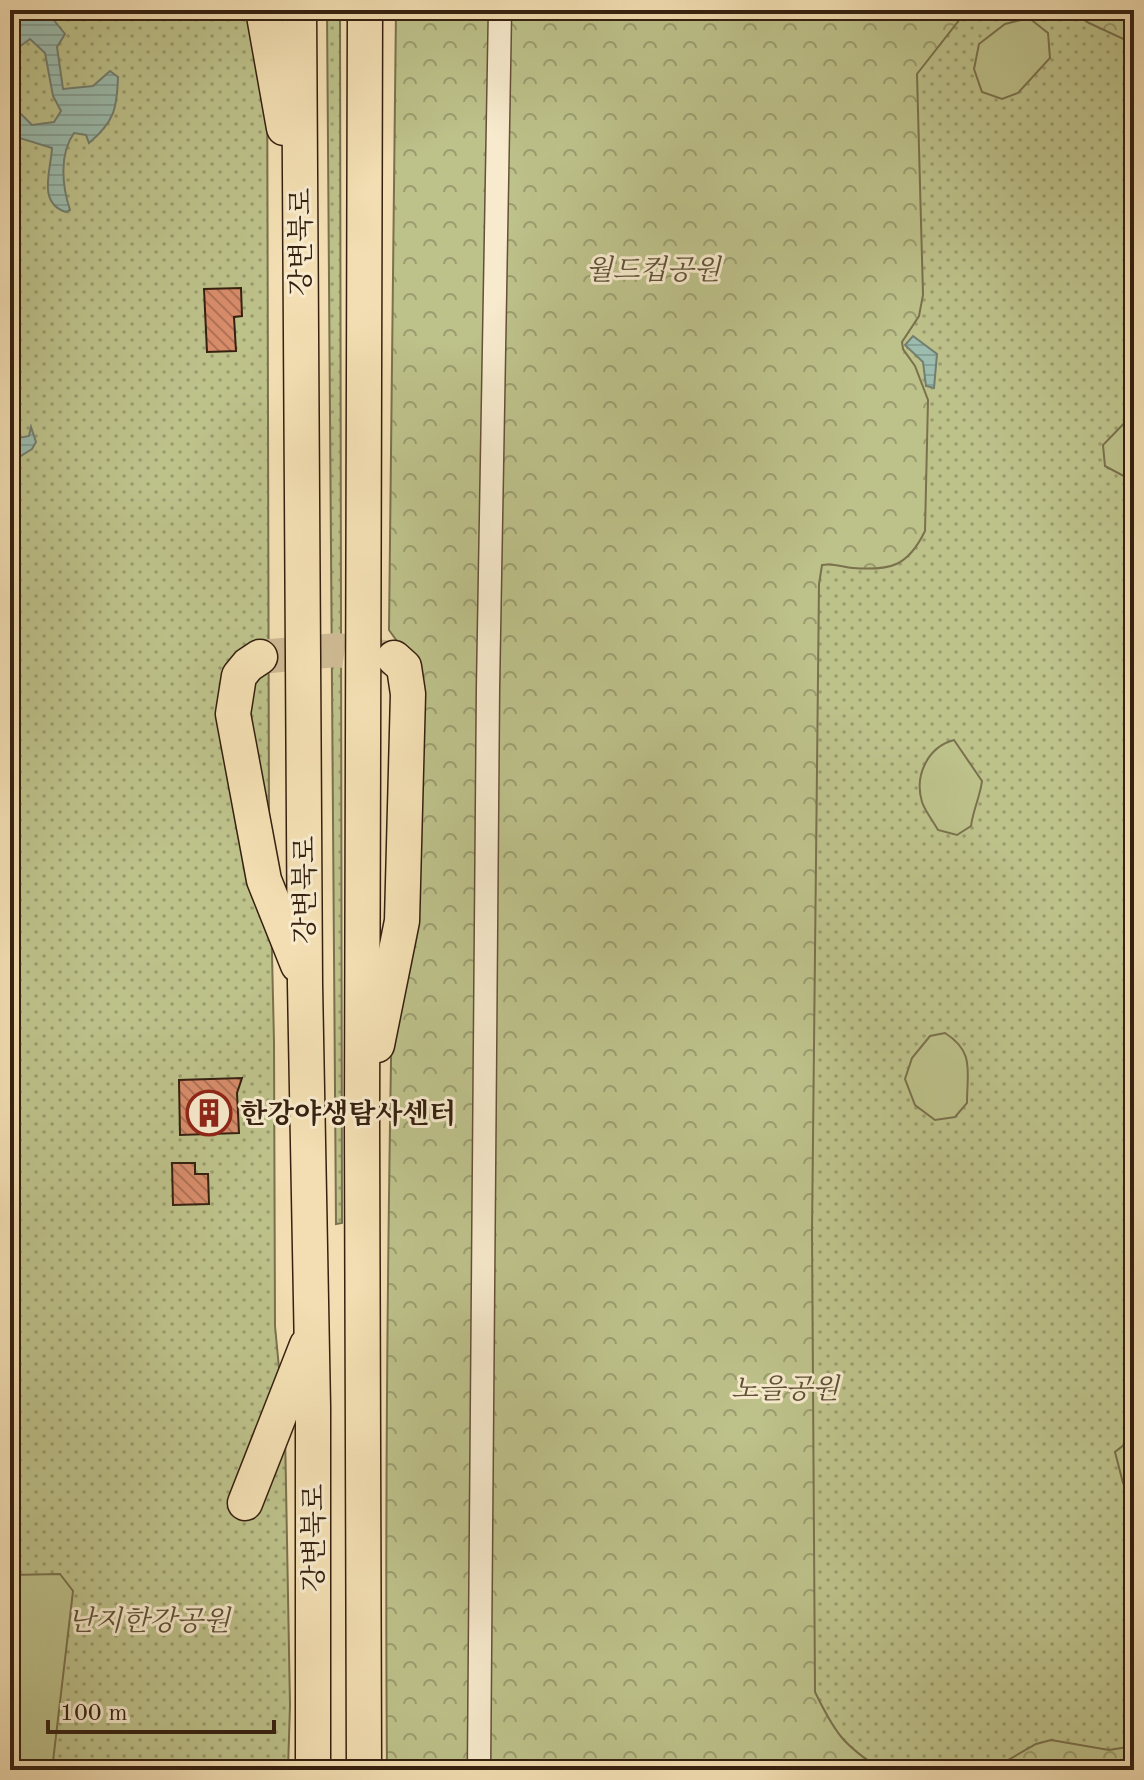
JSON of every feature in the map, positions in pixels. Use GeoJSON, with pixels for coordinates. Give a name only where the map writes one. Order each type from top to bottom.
{"type":"FeatureCollection","features":[{"type":"Feature","properties":{"kind":"highway"},"geometry":{"type":"LineString","coordinates":[[263,10],[300,219]]}},
{"type":"Feature","properties":{"kind":"highway","name":"강변북로"},"geometry":{"type":"LineString","coordinates":[[299,10],[305,984],[313,1330],[313,1770]]}},
{"type":"Feature","properties":{"kind":"highway","name":"강변북로"},"geometry":{"type":"LineString","coordinates":[[364,1770],[365,10]]}},
{"type":"Feature","properties":{"kind":"highway"},"geometry":{"type":"LineString","coordinates":[[260,657],[239,676],[233,714],[264,880],[305,984]]}},
{"type":"Feature","properties":{"kind":"highway"},"geometry":{"type":"LineString","coordinates":[[362,1120],[402,921],[408,694],[404,667],[394,658]]}},
{"type":"Feature","properties":{"kind":"highway"},"geometry":{"type":"LineString","coordinates":[[245,1503],[313,1330]]}},
{"type":"Feature","properties":{"kind":"street"},"geometry":{"type":"LineString","coordinates":[[479,1770],[487,720],[500,10]]}},
{"type":"Feature","properties":{"kind":"green space","name":"난지한강공원"},"geometry":{"type":"Polygon","coordinates":[[[10,10],[267,10],[269,822],[275,1326],[285,1431],[290,1705],[288,1770],[10,1770],[10,10]]]}},
{"type":"Feature","properties":{"kind":"green space"},"geometry":{"type":"Polygon","coordinates":[[[327,10],[340,10],[342,1223],[336,1224],[327,10]]]}},
{"type":"Feature","properties":{"kind":"green space","name":"월드컵공원"},"geometry":{"type":"Polygon","coordinates":[[[396,10],[967,10],[917,74],[923,295],[919,316],[902,342],[928,400],[925,531],[912,552],[897,564],[866,569],[822,565],[819,584],[812,1231],[815,1692],[841,1737],[882,1770],[387,1770],[387,1348],[399,644],[389,630],[396,10]]]}},
{"type":"Feature","properties":{"kind":"green space","name":"노을공원"},"geometry":{"type":"Polygon","coordinates":[[[474,10],[1134,10],[1134,1770],[435,1770],[474,10]]]}},
{"type":"Feature","properties":{"kind":"green space"},"geometry":{"type":"Polygon","coordinates":[[[1068,10],[1134,10],[1134,44],[1089,23],[1068,10]]]}},
{"type":"Feature","properties":{"kind":"green space"},"geometry":{"type":"Polygon","coordinates":[[[1029,18],[1048,33],[1050,58],[1018,93],[1002,99],[982,92],[974,69],[979,44],[1005,24],[1029,18]]]}},
{"type":"Feature","properties":{"kind":"green space"},"geometry":{"type":"Polygon","coordinates":[[[1134,413],[1133,481],[1105,466],[1103,445],[1134,413]]]}},
{"type":"Feature","properties":{"kind":"green space"},"geometry":{"type":"Polygon","coordinates":[[[954,740],[982,781],[971,826],[957,835],[938,830],[923,805],[920,792],[922,772],[930,756],[954,740]]]}},
{"type":"Feature","properties":{"kind":"green space"},"geometry":{"type":"Polygon","coordinates":[[[945,1033],[955,1040],[965,1055],[967,1103],[955,1117],[935,1120],[915,1105],[905,1079],[912,1058],[930,1036],[945,1033]]]}},
{"type":"Feature","properties":{"kind":"green space"},"geometry":{"type":"Polygon","coordinates":[[[1134,1437],[1134,1499],[1123,1483],[1115,1452],[1134,1437]]]}},
{"type":"Feature","properties":{"kind":"green space"},"geometry":{"type":"Polygon","coordinates":[[[60,1574],[73,1591],[52,1770],[10,1770],[10,1575],[60,1574]]]}},
{"type":"Feature","properties":{"kind":"green space"},"geometry":{"type":"Polygon","coordinates":[[[1051,1740],[1109,1750],[1134,1746],[1134,1770],[945,1770],[1008,1760],[1036,1744],[1051,1740]]]}},
{"type":"Feature","properties":{"kind":"shaded area"},"geometry":{"type":"Polygon","coordinates":[[[10,10],[56,10],[53,19],[65,34],[57,47],[63,89],[93,86],[110,71],[118,77],[115,106],[104,128],[89,143],[86,135],[74,133],[69,141],[63,170],[70,210],[66,212],[57,208],[49,194],[52,148],[13,136],[10,130],[10,89],[14,107],[32,125],[54,122],[61,111],[53,96],[45,53],[30,39],[15,50],[10,85],[10,10]]]}},
{"type":"Feature","properties":{"kind":"shaded area"},"geometry":{"type":"Polygon","coordinates":[[[913,336],[937,354],[934,388],[926,386],[923,362],[905,345],[913,336]]]}},
{"type":"Feature","properties":{"kind":"shaded area"},"geometry":{"type":"Polygon","coordinates":[[[10,426],[19,438],[29,436],[31,427],[36,442],[32,449],[11,462],[10,426]]]}},
{"type":"Feature","properties":{"kind":"building"},"geometry":{"type":"Polygon","coordinates":[[[241,288],[242,316],[234,317],[236,351],[207,352],[204,289],[241,288]]]}},
{"type":"Feature","properties":{"kind":"building","name":"한강야생탐사센터"},"geometry":{"type":"Polygon","coordinates":[[[242,1078],[237,1093],[239,1133],[180,1135],[179,1080],[242,1078]]]}},
{"type":"Feature","properties":{"kind":"building"},"geometry":{"type":"Polygon","coordinates":[[[172,1163],[195,1163],[195,1174],[208,1174],[209,1204],[173,1205],[172,1163]]]}},
{"type":"Feature","properties":{"kind":"tunnel"},"geometry":{"type":"LineString","coordinates":[[260,657],[337,650],[390,658]]}},
{"type":"Feature","properties":{"kind":"place","name":"한강야생탐사센터"},"geometry":{"type":"Point","coordinates":[209,1113]}}]}
